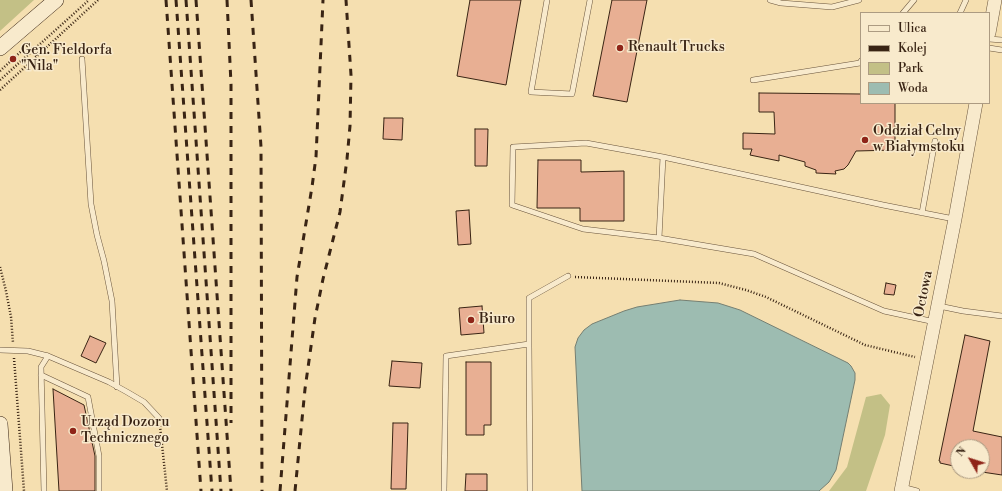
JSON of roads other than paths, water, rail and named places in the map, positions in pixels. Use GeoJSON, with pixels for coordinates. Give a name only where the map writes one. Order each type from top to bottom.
{"type":"FeatureCollection","features":[{"type":"Feature","properties":{"kind":"main road"},"geometry":{"type":"LineString","coordinates":[[0,48],[56,0]]}},
{"type":"Feature","properties":{"kind":"main road"},"geometry":{"type":"LineString","coordinates":[[0,424],[5,491]]}},
{"type":"Feature","properties":{"kind":"street"},"geometry":{"type":"LineString","coordinates":[[990,28],[996,0]]}},
{"type":"Feature","properties":{"kind":"street","name":"Octowa"},"geometry":{"type":"LineString","coordinates":[[901,489],[955,219],[976,104]]}},
{"type":"Feature","properties":{"kind":"lane"},"geometry":{"type":"LineString","coordinates":[[547,0],[531,92],[572,94],[590,0]]}},
{"type":"Feature","properties":{"kind":"lane"},"geometry":{"type":"LineString","coordinates":[[770,0],[832,7],[858,0]]}},
{"type":"Feature","properties":{"kind":"lane"},"geometry":{"type":"LineString","coordinates":[[904,12],[914,0]]}},
{"type":"Feature","properties":{"kind":"lane"},"geometry":{"type":"LineString","coordinates":[[960,12],[966,0]]}},
{"type":"Feature","properties":{"kind":"lane"},"geometry":{"type":"LineString","coordinates":[[990,39],[1002,40]]}},
{"type":"Feature","properties":{"kind":"lane"},"geometry":{"type":"LineString","coordinates":[[990,48],[1002,50]]}},
{"type":"Feature","properties":{"kind":"lane"},"geometry":{"type":"LineString","coordinates":[[82,59],[91,204],[112,301],[117,387]]}},
{"type":"Feature","properties":{"kind":"lane"},"geometry":{"type":"LineString","coordinates":[[753,80],[860,62]]}},
{"type":"Feature","properties":{"kind":"lane"},"geometry":{"type":"LineString","coordinates":[[922,213],[935,141]]}},
{"type":"Feature","properties":{"kind":"lane"},"geometry":{"type":"LineString","coordinates":[[934,322],[884,311],[754,254],[659,238],[583,229],[512,205],[513,147],[586,143],[663,157],[955,219]]}},
{"type":"Feature","properties":{"kind":"lane"},"geometry":{"type":"LineString","coordinates":[[659,238],[663,157]]}},
{"type":"Feature","properties":{"kind":"lane"},"geometry":{"type":"LineString","coordinates":[[530,491],[529,298],[568,276]]}},
{"type":"Feature","properties":{"kind":"lane"},"geometry":{"type":"LineString","coordinates":[[938,306],[1002,316]]}},
{"type":"Feature","properties":{"kind":"lane"},"geometry":{"type":"LineString","coordinates":[[444,491],[446,356],[529,344]]}},
{"type":"Feature","properties":{"kind":"lane"},"geometry":{"type":"LineString","coordinates":[[0,350],[28,351],[48,356],[127,392],[144,402],[159,418]]}},
{"type":"Feature","properties":{"kind":"lane"},"geometry":{"type":"LineString","coordinates":[[44,491],[41,367],[48,356]]}},
{"type":"Feature","properties":{"kind":"lane"},"geometry":{"type":"LineString","coordinates":[[41,375],[88,397],[99,456],[98,491]]}},
{"type":"Feature","properties":{"kind":"lane"},"geometry":{"type":"LineString","coordinates":[[901,489],[916,491]]}},
{"type":"Feature","properties":{"kind":"water"},"geometry":{"type":"Polygon","coordinates":[[[680,300],[718,303],[740,310],[848,363],[851,366],[855,373],[855,380],[836,470],[829,482],[819,491],[582,491],[575,347],[578,338],[584,330],[592,324],[624,311],[637,307],[680,300]]]}},
{"type":"Feature","properties":{"kind":"railway"},"geometry":{"type":"LineString","coordinates":[[166,0],[201,491]]}},
{"type":"Feature","properties":{"kind":"railway"},"geometry":{"type":"LineString","coordinates":[[176,0],[212,491]]}},
{"type":"Feature","properties":{"kind":"railway"},"geometry":{"type":"LineString","coordinates":[[186,0],[221,491]]}},
{"type":"Feature","properties":{"kind":"railway"},"geometry":{"type":"LineString","coordinates":[[196,0],[231,491]]}},
{"type":"Feature","properties":{"kind":"railway"},"geometry":{"type":"LineString","coordinates":[[227,0],[231,84],[231,423]]}},
{"type":"Feature","properties":{"kind":"railway"},"geometry":{"type":"LineString","coordinates":[[251,0],[261,147],[262,491]]}},
{"type":"Feature","properties":{"kind":"railway"},"geometry":{"type":"LineString","coordinates":[[280,491],[297,277],[316,157],[323,0]]}},
{"type":"Feature","properties":{"kind":"railway"},"geometry":{"type":"LineString","coordinates":[[295,491],[305,389],[315,318],[340,212],[347,159],[350,126],[351,75],[346,0]]}},
{"type":"Feature","properties":{"kind":"place","name":"Renault Trucks"},"geometry":{"type":"Point","coordinates":[620,48]}},
{"type":"Feature","properties":{"kind":"place","name":"Gen. Fieldorfa \"Nila\""},"geometry":{"type":"Point","coordinates":[13,59]}},
{"type":"Feature","properties":{"kind":"place","name":"Oddział Celny w Białymstoku"},"geometry":{"type":"Point","coordinates":[865,140]}},
{"type":"Feature","properties":{"kind":"place","name":"Biuro"},"geometry":{"type":"Point","coordinates":[471,320]}},
{"type":"Feature","properties":{"kind":"place","name":"Urząd Dozoru Technicznego"},"geometry":{"type":"Point","coordinates":[73,431]}}]}
